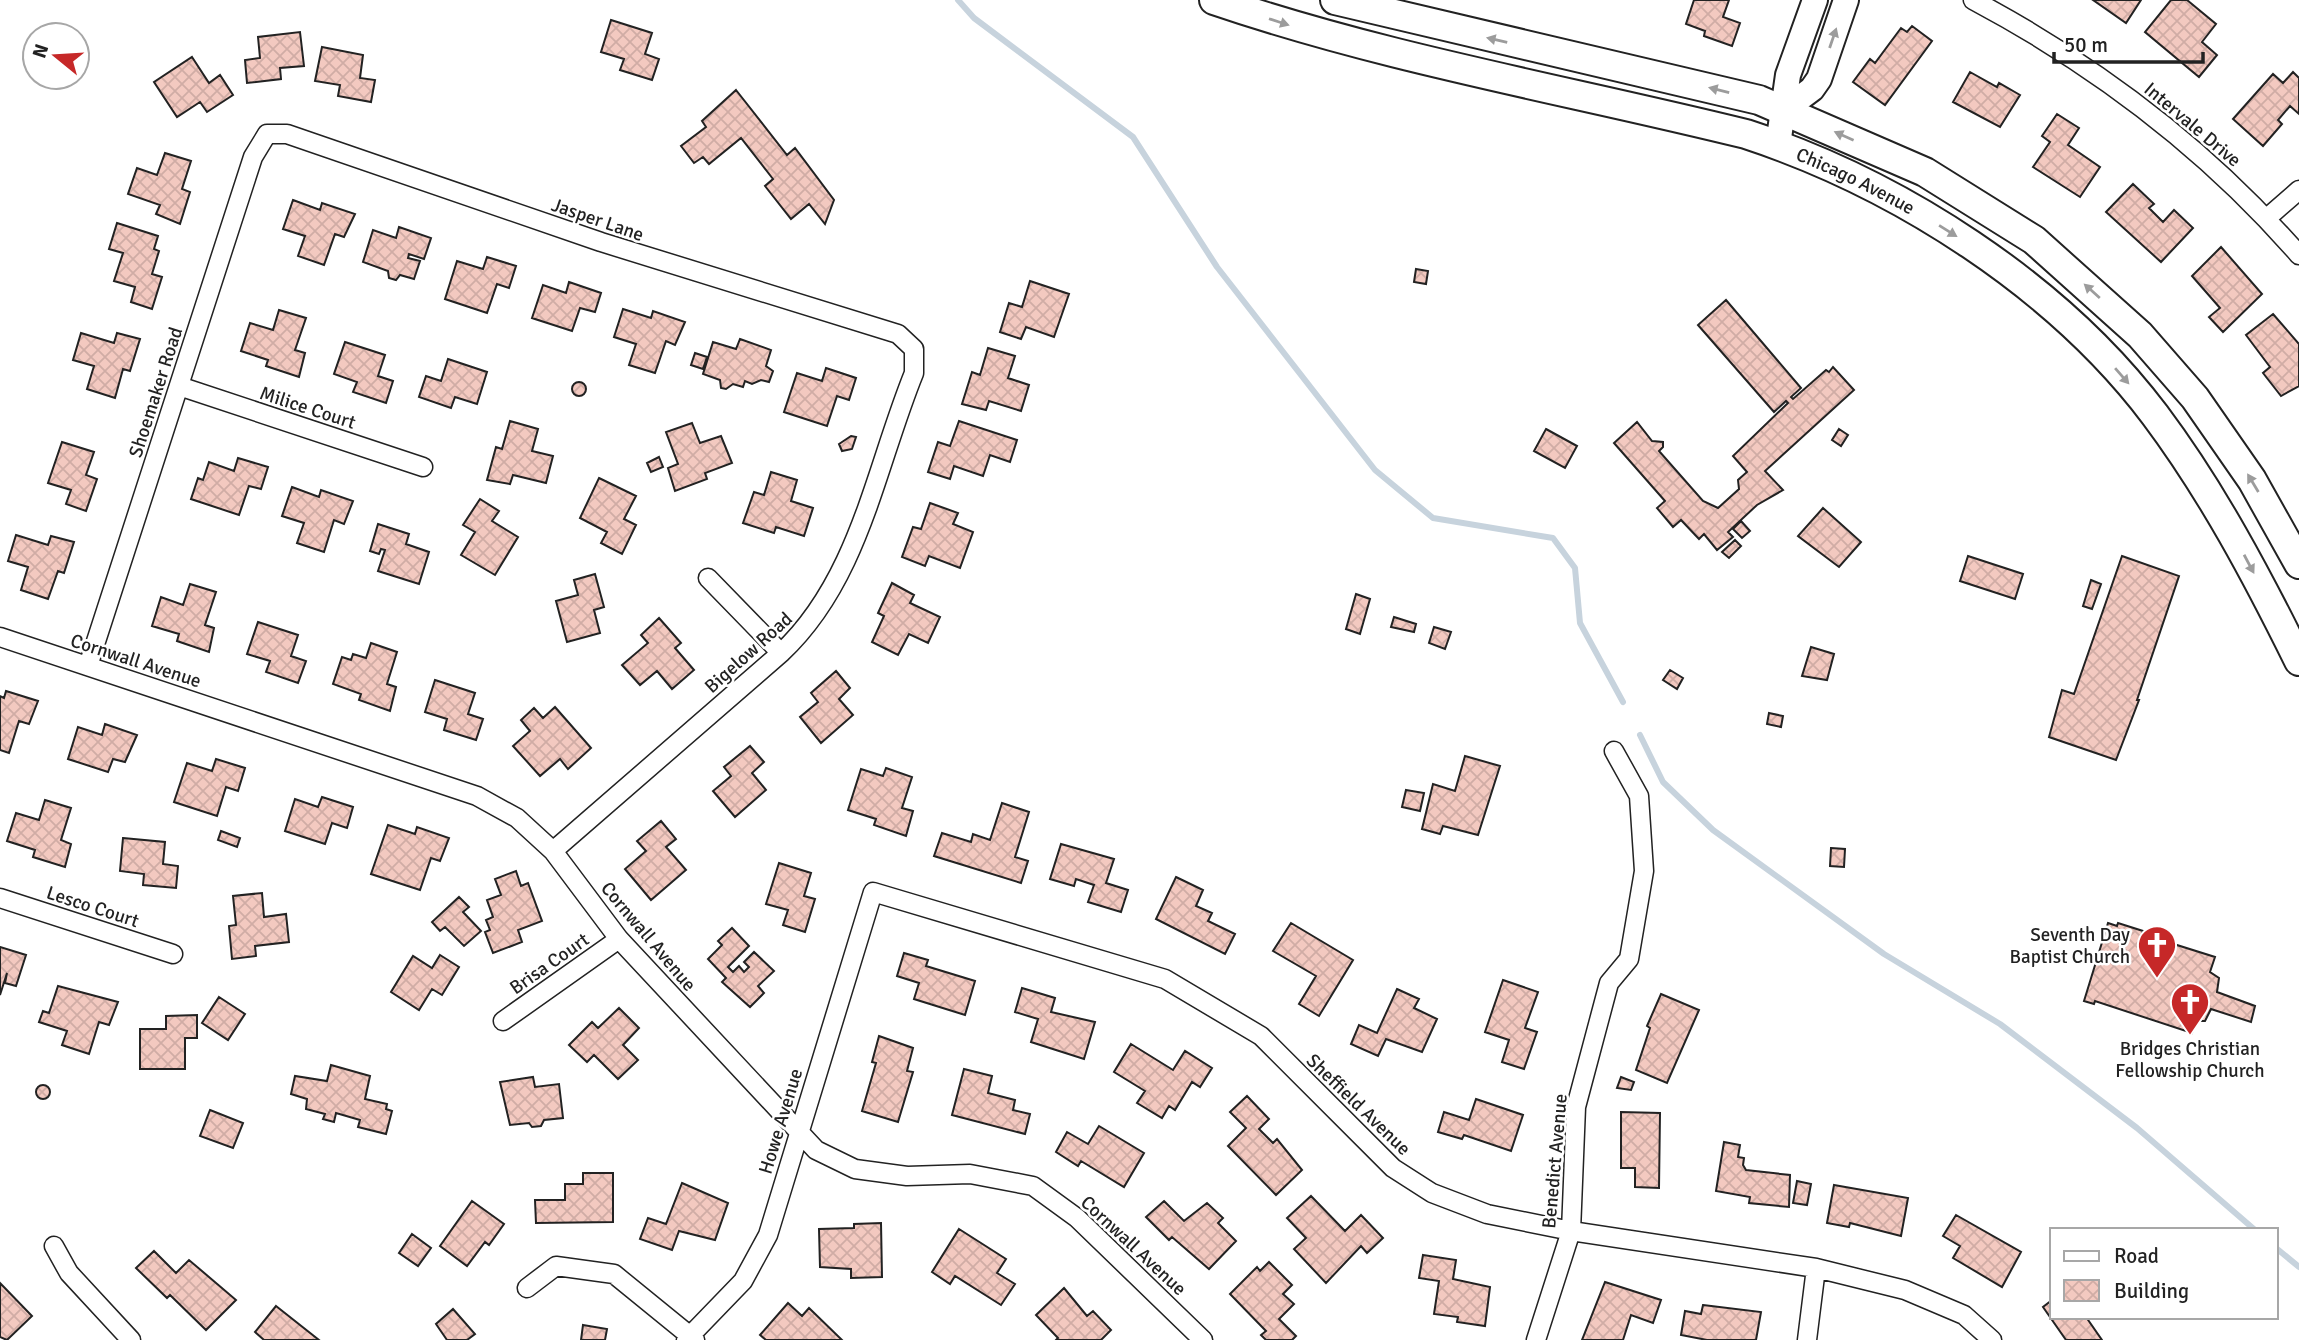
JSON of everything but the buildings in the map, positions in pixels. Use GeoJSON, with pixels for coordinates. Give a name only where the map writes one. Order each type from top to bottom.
{"type":"FeatureCollection","features":[{"type":"Feature","properties":{"kind":"main road","name":"Chicago Avenue"},"geometry":{"type":"LineString","coordinates":[[1214,0],[1287,25],[1415,58],[1701,123],[1778,145],[1901,202],[2003,266],[2103,355],[2154,413],[2208,490],[2299,661]]}},
{"type":"Feature","properties":{"kind":"main road","name":"Chicago Avenue"},"geometry":{"type":"LineString","coordinates":[[1335,0],[1759,100],[1925,172],[2034,240],[2140,335],[2195,398],[2252,480],[2299,564]]}},
{"type":"Feature","properties":{"kind":"street"},"geometry":{"type":"LineString","coordinates":[[1778,145],[1788,75],[1815,0]]}},
{"type":"Feature","properties":{"kind":"street"},"geometry":{"type":"LineString","coordinates":[[1784,110],[1812,89],[1819,79],[1846,0]]}},
{"type":"Feature","properties":{"kind":"street","name":"Intervale Drive"},"geometry":{"type":"LineString","coordinates":[[1973,0],[2042,36],[2122,91],[2198,152],[2267,218],[2299,255]]}},
{"type":"Feature","properties":{"kind":"street","name":"Jasper Lane"},"geometry":{"type":"LineString","coordinates":[[267,134],[287,134],[601,242],[898,334],[914,348]]}},
{"type":"Feature","properties":{"kind":"street","name":"Shoemaker Road"},"geometry":{"type":"LineString","coordinates":[[88,666],[253,157],[267,134]]}},
{"type":"Feature","properties":{"kind":"street"},"geometry":{"type":"LineString","coordinates":[[2267,218],[2299,190]]}},
{"type":"Feature","properties":{"kind":"street","name":"Bigelow Road"},"geometry":{"type":"LineString","coordinates":[[554,851],[781,653],[820,611],[848,559],[914,373],[914,348]]}},
{"type":"Feature","properties":{"kind":"street","name":"Milice Court"},"geometry":{"type":"LineString","coordinates":[[179,386],[423,467]]}},
{"type":"Feature","properties":{"kind":"street"},"geometry":{"type":"LineString","coordinates":[[708,578],[781,653]]}},
{"type":"Feature","properties":{"kind":"street","name":"Cornwall Avenue"},"geometry":{"type":"LineString","coordinates":[[0,637],[477,796],[517,818],[554,851],[619,939],[816,1150],[855,1168],[907,1176],[970,1174],[1033,1186],[1077,1218],[1203,1340]]}},
{"type":"Feature","properties":{"kind":"street","name":"Benedict Avenue"},"geometry":{"type":"LineString","coordinates":[[1536,1340],[1571,1231],[1576,1107],[1609,983],[1629,959],[1644,871],[1639,796],[1614,751]]}},
{"type":"Feature","properties":{"kind":"street","name":"Howe Avenue"},"geometry":{"type":"LineString","coordinates":[[691,1339],[743,1280],[768,1235],[873,892]]}},
{"type":"Feature","properties":{"kind":"street","name":"Sheffield Avenue"},"geometry":{"type":"LineString","coordinates":[[873,892],[1165,979],[1261,1036],[1393,1168],[1432,1194],[1487,1214],[1571,1231],[1816,1268],[1905,1290],[1964,1315],[1992,1340]]}},
{"type":"Feature","properties":{"kind":"street","name":"Lesco Court"},"geometry":{"type":"LineString","coordinates":[[0,898],[173,954]]}},
{"type":"Feature","properties":{"kind":"street","name":"Brisa Court"},"geometry":{"type":"LineString","coordinates":[[503,1021],[619,939]]}},
{"type":"Feature","properties":{"kind":"street"},"geometry":{"type":"LineString","coordinates":[[54,1246],[69,1273],[131,1340]]}},
{"type":"Feature","properties":{"kind":"street"},"geometry":{"type":"LineString","coordinates":[[527,1288],[556,1266],[614,1274],[691,1339]]}},
{"type":"Feature","properties":{"kind":"street"},"geometry":{"type":"LineString","coordinates":[[1807,1340],[1816,1268]]}},
{"type":"Feature","properties":{"kind":"waterway"},"geometry":{"type":"LineString","coordinates":[[958,0],[974,18],[1133,137],[1217,267],[1375,470],[1433,518],[1553,538],[1575,568],[1580,623],[1623,702]]}},
{"type":"Feature","properties":{"kind":"waterway"},"geometry":{"type":"LineString","coordinates":[[1640,735],[1663,782],[1713,830],[1884,954],[2000,1024],[2137,1128],[2253,1228]]}},
{"type":"Feature","properties":{"kind":"waterway"},"geometry":{"type":"LineString","coordinates":[[2278,1250],[2299,1267]]}},
{"type":"Feature","properties":{"kind":"place","name":"Seventh Day Baptist Church"},"geometry":{"type":"Point","coordinates":[2157,979]}},
{"type":"Feature","properties":{"kind":"place","name":"Bridges Christian Fellowship Church"},"geometry":{"type":"Point","coordinates":[2190,1036]}}]}
